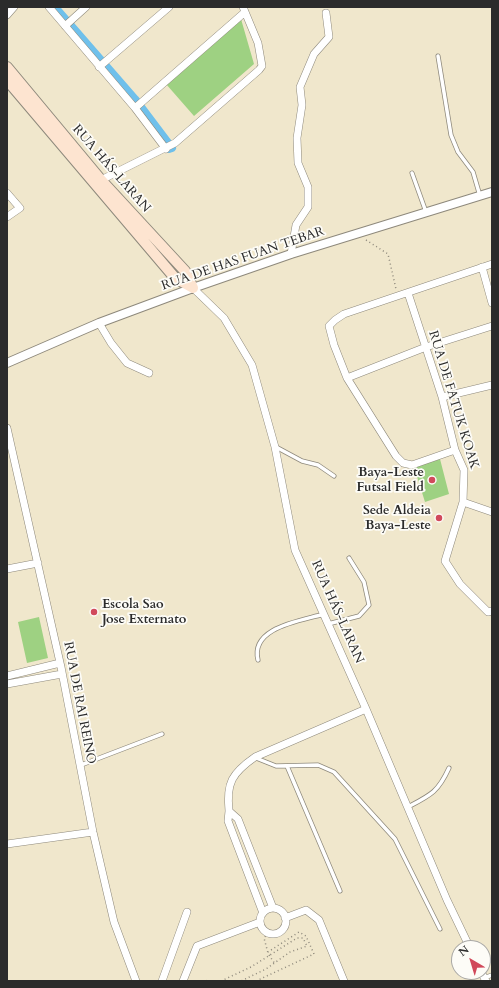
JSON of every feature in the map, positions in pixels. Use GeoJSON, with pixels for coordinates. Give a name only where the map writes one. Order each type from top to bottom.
{"type":"FeatureCollection","features":[{"type":"Feature","properties":{"kind":"main road","name":"RUA HÁS-LARAN"},"geometry":{"type":"LineString","coordinates":[[7,67],[97,182],[175,278],[194,288]]}},
{"type":"Feature","properties":{"kind":"main road","name":"RUA HÁS-LARAN"},"geometry":{"type":"LineString","coordinates":[[7,80],[97,182]]}},
{"type":"Feature","properties":{"kind":"street"},"geometry":{"type":"LineString","coordinates":[[7,15],[14,7]]}},
{"type":"Feature","properties":{"kind":"street"},"geometry":{"type":"LineString","coordinates":[[49,7],[135,108],[166,149]]}},
{"type":"Feature","properties":{"kind":"street"},"geometry":{"type":"LineString","coordinates":[[65,26],[86,7]]}},
{"type":"Feature","properties":{"kind":"street"},"geometry":{"type":"LineString","coordinates":[[99,67],[169,7]]}},
{"type":"Feature","properties":{"kind":"street"},"geometry":{"type":"LineString","coordinates":[[97,182],[166,149],[175,143],[262,66],[258,43],[244,10],[135,108]]}},
{"type":"Feature","properties":{"kind":"street"},"geometry":{"type":"LineString","coordinates":[[291,254],[296,225],[308,208],[308,187],[298,163],[297,138],[302,105],[300,87],[314,54],[329,37],[326,12]]}},
{"type":"Feature","properties":{"kind":"street","name":"RUA DE HAS FUAN TEBAR"},"geometry":{"type":"LineString","coordinates":[[7,363],[99,323],[194,288],[356,233],[427,213],[492,192]]}},
{"type":"Feature","properties":{"kind":"street"},"geometry":{"type":"LineString","coordinates":[[7,193],[20,208],[7,217]]}},
{"type":"Feature","properties":{"kind":"street"},"geometry":{"type":"LineString","coordinates":[[455,450],[412,465],[403,463],[396,456],[347,378],[334,346],[329,326],[344,314],[492,264]]}},
{"type":"Feature","properties":{"kind":"street"},"geometry":{"type":"LineString","coordinates":[[482,267],[492,303]]}},
{"type":"Feature","properties":{"kind":"street","name":"RUA HÁS-LARAN"},"geometry":{"type":"LineString","coordinates":[[194,288],[224,318],[252,365],[275,447],[295,550],[466,940]]}},
{"type":"Feature","properties":{"kind":"street","name":"RUA DE FATUK KOAK"},"geometry":{"type":"LineString","coordinates":[[408,293],[442,397],[455,450],[464,470],[463,502],[445,561],[460,584],[488,612],[492,611]]}},
{"type":"Feature","properties":{"kind":"street"},"geometry":{"type":"LineString","coordinates":[[99,323],[111,343],[127,363],[149,373]]}},
{"type":"Feature","properties":{"kind":"street"},"geometry":{"type":"LineString","coordinates":[[347,378],[426,347],[492,326]]}},
{"type":"Feature","properties":{"kind":"street"},"geometry":{"type":"LineString","coordinates":[[442,397],[492,385]]}},
{"type":"Feature","properties":{"kind":"street","name":"RUA DE RAI REINO"},"geometry":{"type":"LineString","coordinates":[[7,428],[60,663],[93,832],[114,922],[136,981]]}},
{"type":"Feature","properties":{"kind":"street"},"geometry":{"type":"LineString","coordinates":[[463,502],[492,512]]}},
{"type":"Feature","properties":{"kind":"street"},"geometry":{"type":"LineString","coordinates":[[7,570],[38,563]]}},
{"type":"Feature","properties":{"kind":"street"},"geometry":{"type":"LineString","coordinates":[[7,676],[60,663]]}},
{"type":"Feature","properties":{"kind":"street"},"geometry":{"type":"LineString","coordinates":[[7,684],[62,674]]}},
{"type":"Feature","properties":{"kind":"street"},"geometry":{"type":"LineString","coordinates":[[263,913],[273,908],[281,911],[286,918],[285,925],[281,931],[275,934],[268,933],[262,928],[260,922],[263,913],[228,821],[228,797],[231,780],[240,767],[255,757],[366,709]]}},
{"type":"Feature","properties":{"kind":"street"},"geometry":{"type":"LineString","coordinates":[[229,811],[238,819],[273,908]]}},
{"type":"Feature","properties":{"kind":"street"},"geometry":{"type":"LineString","coordinates":[[7,844],[93,832]]}},
{"type":"Feature","properties":{"kind":"street"},"geometry":{"type":"LineString","coordinates":[[286,918],[306,910],[319,920],[344,981]]}},
{"type":"Feature","properties":{"kind":"street"},"geometry":{"type":"LineString","coordinates":[[162,981],[187,912]]}},
{"type":"Feature","properties":{"kind":"street"},"geometry":{"type":"LineString","coordinates":[[183,981],[197,946],[260,922]]}},
{"type":"Feature","properties":{"kind":"lane"},"geometry":{"type":"LineString","coordinates":[[438,56],[451,135],[458,152],[473,172],[480,196]]}},
{"type":"Feature","properties":{"kind":"lane"},"geometry":{"type":"LineString","coordinates":[[412,174],[427,213]]}},
{"type":"Feature","properties":{"kind":"lane"},"geometry":{"type":"LineString","coordinates":[[275,447],[302,461],[318,465],[334,476]]}},
{"type":"Feature","properties":{"kind":"lane"},"geometry":{"type":"LineString","coordinates":[[328,624],[359,616],[369,606],[364,582],[350,558]]}},
{"type":"Feature","properties":{"kind":"lane"},"geometry":{"type":"LineString","coordinates":[[258,660],[256,651],[259,641],[276,628],[324,614]]}},
{"type":"Feature","properties":{"kind":"lane"},"geometry":{"type":"LineString","coordinates":[[80,765],[162,734]]}},
{"type":"Feature","properties":{"kind":"lane"},"geometry":{"type":"LineString","coordinates":[[255,757],[276,766],[318,765],[334,772],[395,839],[440,929]]}},
{"type":"Feature","properties":{"kind":"lane"},"geometry":{"type":"LineString","coordinates":[[287,766],[340,891]]}},
{"type":"Feature","properties":{"kind":"lane"},"geometry":{"type":"LineString","coordinates":[[407,807],[431,795],[442,783],[449,768]]}},
{"type":"Feature","properties":{"kind":"path"},"geometry":{"type":"LineString","coordinates":[[356,233],[388,254],[398,296]]}},
{"type":"Feature","properties":{"kind":"path"},"geometry":{"type":"LineString","coordinates":[[256,981],[314,954],[306,936],[299,932],[269,953]]}},
{"type":"Feature","properties":{"kind":"path"},"geometry":{"type":"LineString","coordinates":[[268,933],[264,938],[269,953],[275,964]]}},
{"type":"Feature","properties":{"kind":"path"},"geometry":{"type":"LineString","coordinates":[[221,981],[250,967],[297,938],[303,938],[307,946],[290,952],[266,969],[241,981]]}},
{"type":"Feature","properties":{"kind":"green space"},"geometry":{"type":"Polygon","coordinates":[[[241,19],[254,64],[194,116],[166,84],[241,19]]]}},
{"type":"Feature","properties":{"kind":"green space","name":"Baya-Leste Futsal Field"},"geometry":{"type":"Polygon","coordinates":[[[440,459],[449,494],[425,502],[414,467],[440,459]]]}},
{"type":"Feature","properties":{"kind":"green space"},"geometry":{"type":"Polygon","coordinates":[[[39,617],[48,658],[27,663],[18,622],[39,617]]]}},
{"type":"Feature","properties":{"kind":"waterway"},"geometry":{"type":"LineString","coordinates":[[55,7],[135,99],[172,148],[169,149]]}},
{"type":"Feature","properties":{"kind":"place","name":"Baya-Leste Futsal Field"},"geometry":{"type":"Point","coordinates":[432,480]}},
{"type":"Feature","properties":{"kind":"place","name":"Sede Aldeia Baya-Leste"},"geometry":{"type":"Point","coordinates":[439,518]}},
{"type":"Feature","properties":{"kind":"place","name":"Escola Sao Jose Externato"},"geometry":{"type":"Point","coordinates":[94,612]}}]}
